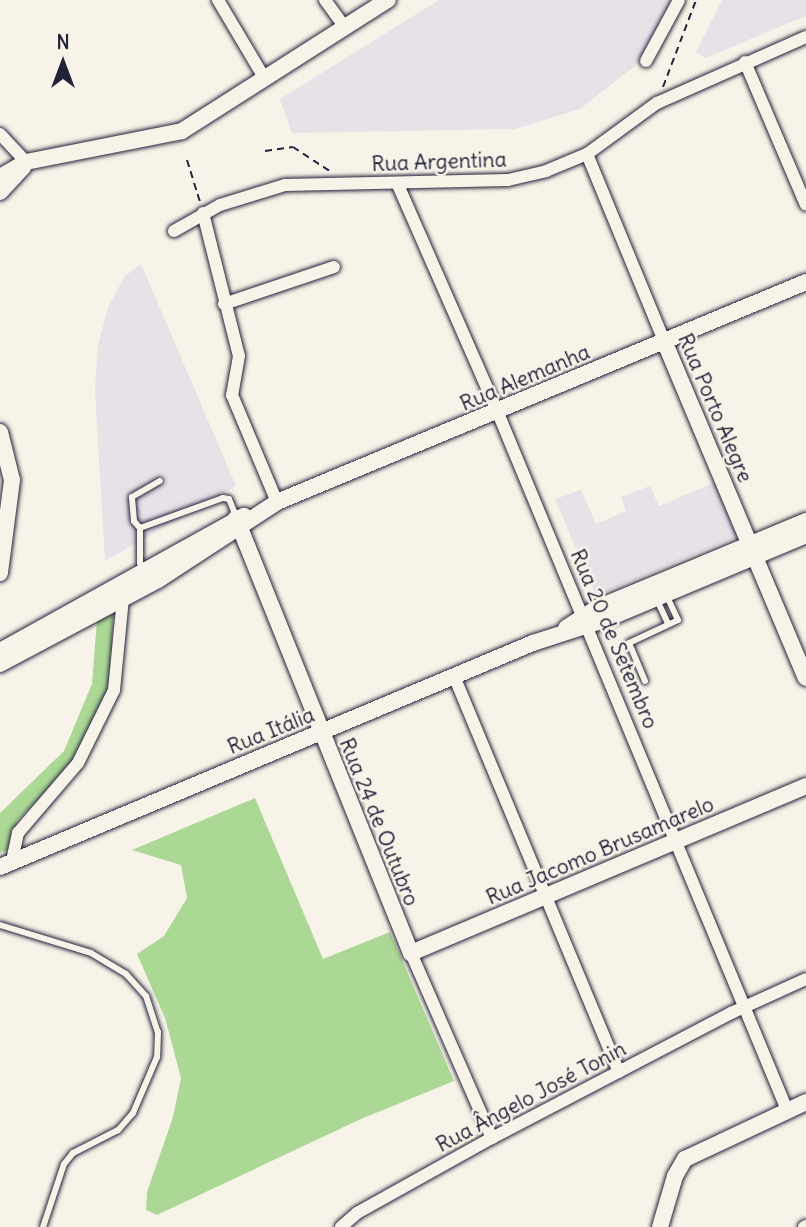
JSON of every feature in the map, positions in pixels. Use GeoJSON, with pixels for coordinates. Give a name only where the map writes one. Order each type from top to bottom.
{"type":"FeatureCollection","features":[{"type":"Feature","properties":{"kind":"main road"},"geometry":{"type":"LineString","coordinates":[[0,177],[26,162],[175,133],[388,0]]}},
{"type":"Feature","properties":{"kind":"main road"},"geometry":{"type":"LineString","coordinates":[[0,192],[26,162]]}},
{"type":"Feature","properties":{"kind":"main road","name":"Rua Alemanha"},"geometry":{"type":"LineString","coordinates":[[0,651],[151,575],[277,502],[665,343],[806,282]]}},
{"type":"Feature","properties":{"kind":"main road","name":"Rua Porto Alegre"},"geometry":{"type":"LineString","coordinates":[[665,343],[806,678]]}},
{"type":"Feature","properties":{"kind":"main road"},"geometry":{"type":"LineString","coordinates":[[0,432],[12,481],[0,573]]}},
{"type":"Feature","properties":{"kind":"main road","name":"Rua Itália"},"geometry":{"type":"LineString","coordinates":[[585,621],[661,596],[806,521]]}},
{"type":"Feature","properties":{"kind":"main road","name":"Rua 24 de Outubro"},"geometry":{"type":"LineString","coordinates":[[238,524],[411,953]]}},
{"type":"Feature","properties":{"kind":"main road","name":"Rua Itália"},"geometry":{"type":"LineString","coordinates":[[6,864],[752,551],[806,535]]}},
{"type":"Feature","properties":{"kind":"main road","name":"Rua Alemanha"},"geometry":{"type":"LineString","coordinates":[[0,664],[123,599],[151,575]]}},
{"type":"Feature","properties":{"kind":"main road","name":"Rua Jacomo Brusamarelo"},"geometry":{"type":"LineString","coordinates":[[411,953],[545,894],[678,842],[806,786]]}},
{"type":"Feature","properties":{"kind":"main road"},"geometry":{"type":"LineString","coordinates":[[660,1227],[675,1176],[685,1159],[806,1102]]}},
{"type":"Feature","properties":{"kind":"street"},"geometry":{"type":"LineString","coordinates":[[218,0],[265,79]]}},
{"type":"Feature","properties":{"kind":"street"},"geometry":{"type":"LineString","coordinates":[[325,0],[345,28]]}},
{"type":"Feature","properties":{"kind":"street"},"geometry":{"type":"LineString","coordinates":[[646,61],[679,0]]}},
{"type":"Feature","properties":{"kind":"street","name":"Rua Argentina"},"geometry":{"type":"LineString","coordinates":[[174,231],[203,213],[238,198],[285,185],[398,185],[508,180],[587,154],[657,103],[806,37]]}},
{"type":"Feature","properties":{"kind":"street"},"geometry":{"type":"LineString","coordinates":[[745,62],[806,205]]}},
{"type":"Feature","properties":{"kind":"street"},"geometry":{"type":"LineString","coordinates":[[0,134],[26,162]]}},
{"type":"Feature","properties":{"kind":"street","name":"Rua Porto Alegre"},"geometry":{"type":"LineString","coordinates":[[587,154],[665,343]]}},
{"type":"Feature","properties":{"kind":"street","name":"Rua 20 de Setembro"},"geometry":{"type":"LineString","coordinates":[[398,185],[498,412],[678,842],[786,1110]]}},
{"type":"Feature","properties":{"kind":"street"},"geometry":{"type":"LineString","coordinates":[[203,213],[239,356],[232,394],[277,502]]}},
{"type":"Feature","properties":{"kind":"street"},"geometry":{"type":"LineString","coordinates":[[224,304],[334,267]]}},
{"type":"Feature","properties":{"kind":"street"},"geometry":{"type":"LineString","coordinates":[[6,864],[18,833],[78,763],[114,690],[123,599]]}},
{"type":"Feature","properties":{"kind":"street"},"geometry":{"type":"LineString","coordinates":[[454,676],[619,1072]]}},
{"type":"Feature","properties":{"kind":"street","name":"Rua 24 de Outubro"},"geometry":{"type":"LineString","coordinates":[[411,953],[492,1138]]}},
{"type":"Feature","properties":{"kind":"street","name":"Rua Ângelo José Tonin"},"geometry":{"type":"LineString","coordinates":[[341,1227],[356,1213],[492,1138],[743,1007],[806,979]]}},
{"type":"Feature","properties":{"kind":"lane"},"geometry":{"type":"LineString","coordinates":[[151,575],[140,563],[140,528],[134,521],[132,497],[160,481]]}},
{"type":"Feature","properties":{"kind":"lane"},"geometry":{"type":"LineString","coordinates":[[140,528],[223,498],[233,505],[238,524]]}},
{"type":"Feature","properties":{"kind":"lane"},"geometry":{"type":"LineString","coordinates":[[645,681],[629,643],[678,620],[661,596]]}},
{"type":"Feature","properties":{"kind":"lane"},"geometry":{"type":"LineString","coordinates":[[661,596],[668,624]]}},
{"type":"Feature","properties":{"kind":"lane"},"geometry":{"type":"LineString","coordinates":[[0,925],[91,953],[126,974],[146,996],[158,1032],[157,1058],[133,1113],[118,1130],[74,1153],[64,1164],[43,1227]]}},
{"type":"Feature","properties":{"kind":"path"},"geometry":{"type":"LineString","coordinates":[[657,103],[696,0]]}},
{"type":"Feature","properties":{"kind":"path"},"geometry":{"type":"LineString","coordinates":[[265,151],[293,147],[350,184]]}},
{"type":"Feature","properties":{"kind":"path"},"geometry":{"type":"LineString","coordinates":[[187,160],[203,213]]}},
{"type":"Feature","properties":{"kind":"shaded area"},"geometry":{"type":"Polygon","coordinates":[[[439,0],[672,0],[636,65],[580,109],[515,129],[292,133],[280,99],[439,0]]]}},
{"type":"Feature","properties":{"kind":"shaded area"},"geometry":{"type":"Polygon","coordinates":[[[722,0],[806,0],[806,16],[705,58],[696,52],[722,0]]]}},
{"type":"Feature","properties":{"kind":"shaded area"},"geometry":{"type":"Polygon","coordinates":[[[141,264],[236,486],[105,561],[95,391],[98,345],[109,305],[125,276],[141,264]]]}},
{"type":"Feature","properties":{"kind":"shaded area"},"geometry":{"type":"Polygon","coordinates":[[[716,482],[739,536],[596,596],[555,499],[581,490],[596,524],[626,511],[621,497],[650,486],[659,506],[716,482]]]}},
{"type":"Feature","properties":{"kind":"green space"},"geometry":{"type":"Polygon","coordinates":[[[113,614],[111,683],[70,766],[17,821],[12,848],[0,853],[0,813],[64,751],[92,684],[97,620],[113,614]]]}},
{"type":"Feature","properties":{"kind":"green space"},"geometry":{"type":"Polygon","coordinates":[[[255,798],[323,959],[390,932],[454,1081],[361,1119],[157,1215],[146,1210],[147,1192],[173,1117],[181,1078],[165,1018],[137,954],[164,936],[187,898],[181,865],[132,850],[255,798]]]}}]}
